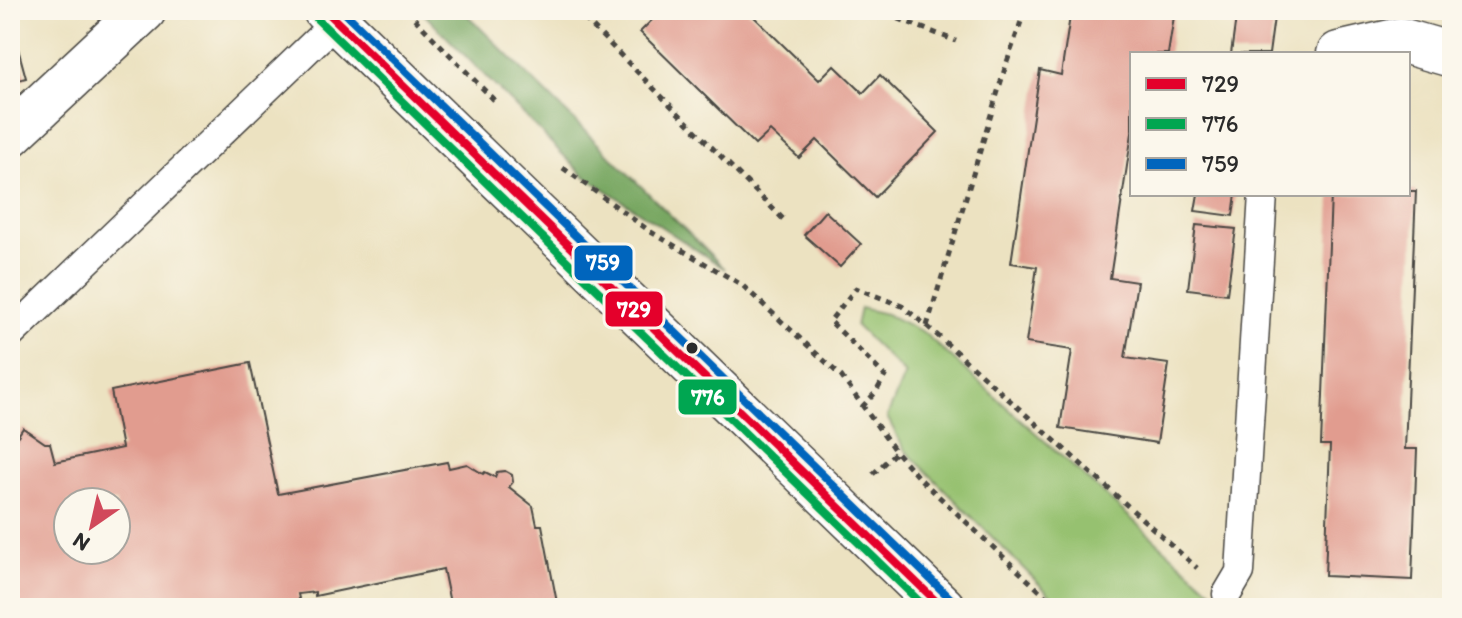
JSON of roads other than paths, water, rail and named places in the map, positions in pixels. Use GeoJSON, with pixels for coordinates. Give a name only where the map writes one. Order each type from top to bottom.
{"type":"FeatureCollection","features":[{"type":"Feature","properties":{"kind":"street"},"geometry":{"type":"LineString","coordinates":[[10,135],[144,10]]}},
{"type":"Feature","properties":{"kind":"street"},"geometry":{"type":"LineString","coordinates":[[331,16],[943,608]]}},
{"type":"Feature","properties":{"kind":"street"},"geometry":{"type":"LineString","coordinates":[[1348,52],[1400,40],[1452,55]]}},
{"type":"Feature","properties":{"kind":"lane"},"geometry":{"type":"LineString","coordinates":[[10,335],[331,16]]}},
{"type":"Feature","properties":{"kind":"lane"},"geometry":{"type":"LineString","coordinates":[[1227,594],[1240,572],[1263,196]]}}]}
